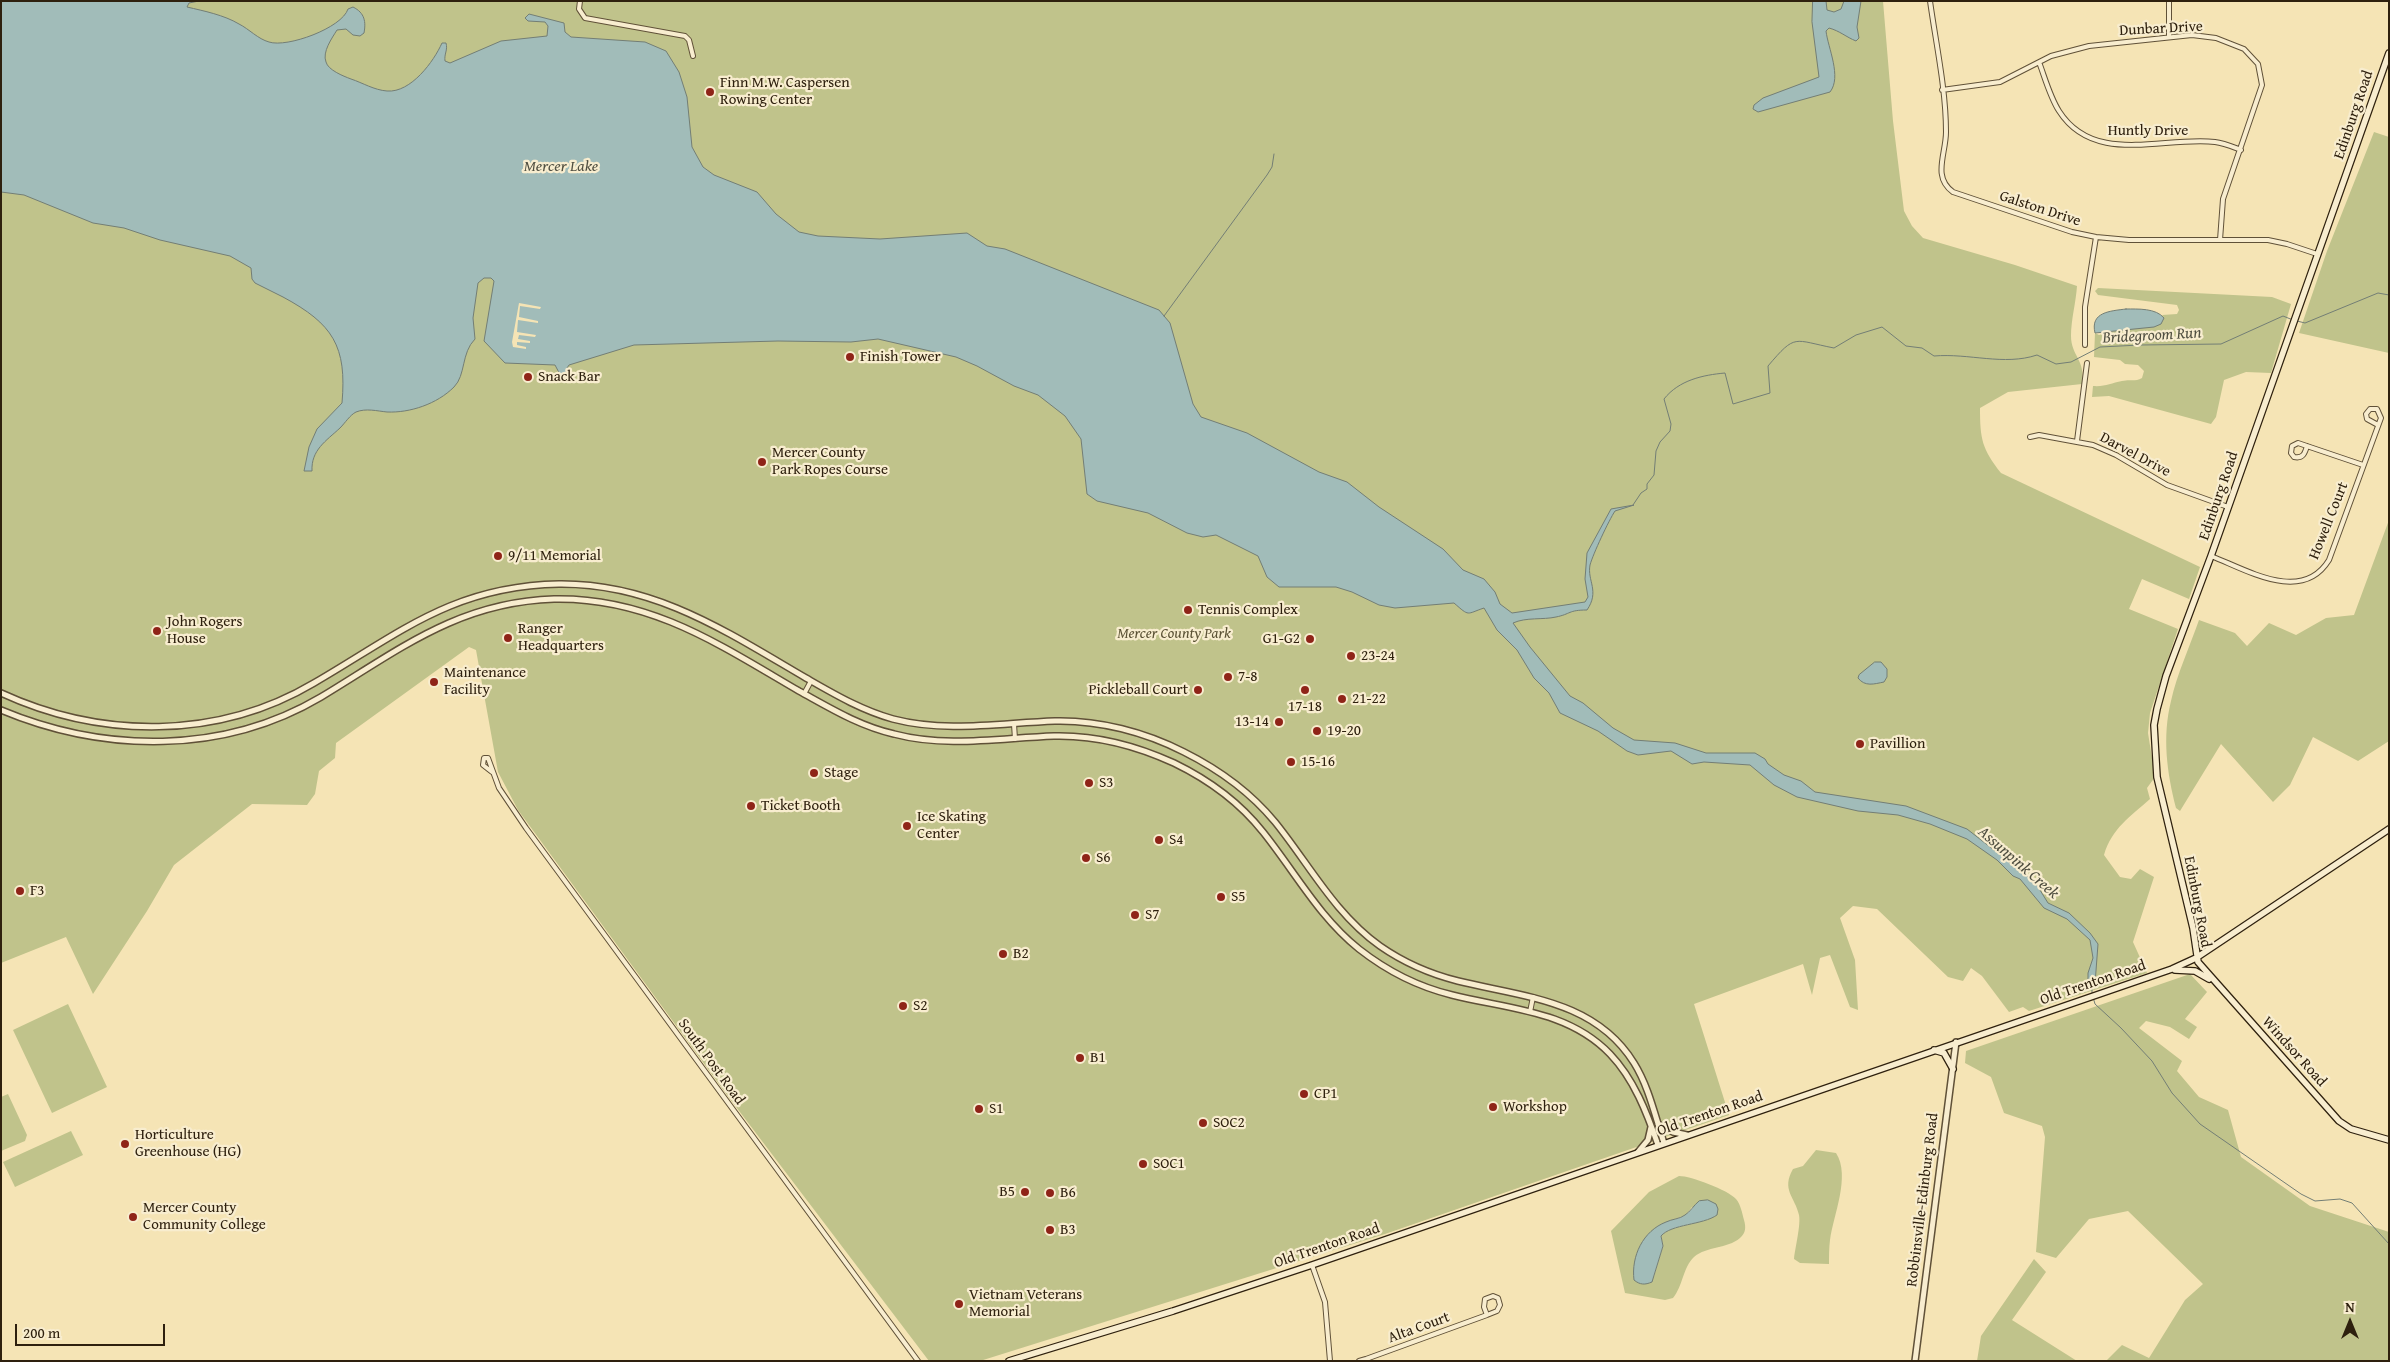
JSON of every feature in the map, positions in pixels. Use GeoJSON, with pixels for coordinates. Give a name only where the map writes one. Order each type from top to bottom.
{"type":"FeatureCollection","features":[{"type":"Feature","properties":{"kind":"main road","name":"Edinburg Road"},"geometry":{"type":"LineString","coordinates":[[2196,958],[2193,928],[2160,792],[2154,725],[2166,676],[2211,556],[2389,53]]}},
{"type":"Feature","properties":{"kind":"main road","name":"Old Trenton Road"},"geometry":{"type":"LineString","coordinates":[[1009,1361],[1173,1311],[1312,1265],[2166,971],[2196,958],[2389,829]]}},
{"type":"Feature","properties":{"kind":"main road","name":"Windsor Road"},"geometry":{"type":"LineString","coordinates":[[2196,958],[2215,983],[2339,1121],[2351,1130],[2389,1140]]}},
{"type":"Feature","properties":{"kind":"main road"},"geometry":{"type":"LineString","coordinates":[[2166,971],[2181,969],[2195,972],[2215,983]]}},
{"type":"Feature","properties":{"kind":"main road"},"geometry":{"type":"LineString","coordinates":[[1934,1050],[1944,1053],[1953,1069]]}},
{"type":"Feature","properties":{"kind":"street"},"geometry":{"type":"LineString","coordinates":[[580,1],[580,12],[585,18],[685,36],[693,56]]}},
{"type":"Feature","properties":{"kind":"street","name":"Galston Drive"},"geometry":{"type":"LineString","coordinates":[[1930,1],[1946,134],[1941,174],[1948,189],[1956,194],[2096,238],[2278,242],[2318,254]]}},
{"type":"Feature","properties":{"kind":"street"},"geometry":{"type":"LineString","coordinates":[[2169,1],[2169,37]]}},
{"type":"Feature","properties":{"kind":"street","name":"Dunbar Drive"},"geometry":{"type":"LineString","coordinates":[[1942,90],[2000,82],[2064,51],[2083,47],[2192,35],[2216,38],[2244,49],[2254,58],[2260,71],[2262,84],[2223,199],[2220,240]]}},
{"type":"Feature","properties":{"kind":"street","name":"Huntly Drive"},"geometry":{"type":"LineString","coordinates":[[2039,62],[2058,110],[2076,130],[2092,139],[2120,145],[2213,142],[2241,150]]}},
{"type":"Feature","properties":{"kind":"street"},"geometry":{"type":"LineString","coordinates":[[2085,345],[2085,307],[2096,238]]}},
{"type":"Feature","properties":{"kind":"street"},"geometry":{"type":"LineString","coordinates":[[2077,441],[2087,363]]}},
{"type":"Feature","properties":{"kind":"street"},"geometry":{"type":"LineString","coordinates":[[2375,408],[2380,412],[2378,425],[2367,420],[2366,414],[2370,409],[2375,408]]}},
{"type":"Feature","properties":{"kind":"street","name":"Howell Court"},"geometry":{"type":"LineString","coordinates":[[2211,556],[2281,582],[2295,583],[2309,580],[2321,571],[2329,560],[2378,425]]}},
{"type":"Feature","properties":{"kind":"street","name":"Darvel Drive"},"geometry":{"type":"LineString","coordinates":[[2030,436],[2039,435],[2077,441],[2105,449],[2167,485],[2228,507]]}},
{"type":"Feature","properties":{"kind":"street"},"geometry":{"type":"LineString","coordinates":[[2307,446],[2304,455],[2299,458],[2294,457],[2290,452],[2292,446],[2296,443],[2307,446],[2364,465]]}},
{"type":"Feature","properties":{"kind":"street"},"geometry":{"type":"LineString","coordinates":[[1,693],[59,715],[101,724],[159,727],[210,722],[254,711],[291,696],[402,628],[452,604],[494,592],[553,584],[607,588],[644,596],[673,605],[707,621],[865,709],[906,722],[948,727],[1056,721],[1099,725],[1146,736],[1183,751],[1218,771],[1264,810],[1335,904],[1357,928],[1383,948],[1407,962],[1437,975],[1552,1002],[1577,1011],[1598,1024],[1618,1042],[1641,1074],[1658,1124],[1661,1144]]}},
{"type":"Feature","properties":{"kind":"street"},"geometry":{"type":"LineString","coordinates":[[1,710],[55,729],[112,740],[165,742],[224,734],[264,723],[298,709],[424,633],[457,618],[512,603],[554,599],[605,602],[660,616],[700,634],[804,694],[859,723],[902,736],[947,742],[1057,736],[1096,739],[1132,747],[1181,767],[1214,787],[1244,811],[1262,830],[1323,914],[1347,939],[1374,960],[1404,978],[1436,991],[1530,1012],[1570,1025],[1591,1038],[1605,1050],[1628,1078],[1661,1144]]}},
{"type":"Feature","properties":{"kind":"street"},"geometry":{"type":"LineString","coordinates":[[804,694],[811,680]]}},
{"type":"Feature","properties":{"kind":"street"},"geometry":{"type":"LineString","coordinates":[[1014,724],[1016,739]]}},
{"type":"Feature","properties":{"kind":"street","name":"South Post Road"},"geometry":{"type":"LineString","coordinates":[[492,772],[505,798],[526,828],[918,1361]]}},
{"type":"Feature","properties":{"kind":"street"},"geometry":{"type":"LineString","coordinates":[[1530,1012],[1533,998]]}},
{"type":"Feature","properties":{"kind":"street","name":"Robbinsville-Edinburg Road"},"geometry":{"type":"LineString","coordinates":[[1915,1361],[1956,1042]]}},
{"type":"Feature","properties":{"kind":"street"},"geometry":{"type":"LineString","coordinates":[[1658,1124],[1673,1132],[1687,1136]]}},
{"type":"Feature","properties":{"kind":"street"},"geometry":{"type":"LineString","coordinates":[[1638,1152],[1648,1140],[1651,1126]]}},
{"type":"Feature","properties":{"kind":"street"},"geometry":{"type":"LineString","coordinates":[[1312,1265],[1327,1312],[1330,1361]]}},
{"type":"Feature","properties":{"kind":"street"},"geometry":{"type":"LineString","coordinates":[[1493,1296],[1498,1298],[1499,1308],[1487,1315],[1484,1307],[1485,1299],[1493,1296]]}},
{"type":"Feature","properties":{"kind":"street","name":"Alta Court"},"geometry":{"type":"LineString","coordinates":[[1359,1361],[1487,1315]]}},
{"type":"Feature","properties":{"kind":"green space","name":"Mercer County Park"},"geometry":{"type":"Polygon","coordinates":[[[1,1],[1883,1],[1893,121],[1904,211],[1912,226],[1923,238],[2015,265],[2077,286],[2071,336],[2073,349],[2082,369],[2082,384],[2008,392],[1980,408],[1983,443],[1986,450],[2001,473],[2200,567],[2189,599],[2142,579],[2129,609],[2178,629],[2150,713],[2148,733],[2155,777],[2147,788],[2150,799],[2117,830],[2104,855],[2120,877],[2131,879],[2140,869],[2154,877],[2133,942],[2147,973],[2029,1011],[2023,1007],[2009,1012],[1982,976],[1971,968],[1963,981],[1948,977],[1877,909],[1853,906],[1840,918],[1855,960],[1858,1010],[1850,1007],[1830,955],[1820,958],[1812,995],[1803,964],[1694,1004],[1729,1115],[1385,1234],[980,1361],[929,1361],[727,1095],[518,810],[498,772],[476,650],[469,647],[336,743],[335,758],[319,771],[315,794],[307,805],[252,804],[174,865],[147,911],[93,994],[66,937],[1,963],[1,1]]]}},
{"type":"Feature","properties":{"kind":"green space"},"geometry":{"type":"Polygon","coordinates":[[[2374,132],[2389,137],[2389,353],[2299,333],[2327,251],[2374,132]]]}},
{"type":"Feature","properties":{"kind":"green space"},"geometry":{"type":"Polygon","coordinates":[[[2098,288],[2272,297],[2291,304],[2271,373],[2246,372],[2224,380],[2216,417],[2211,424],[2109,396],[2092,397],[2093,386],[2139,379],[2142,378],[2144,371],[2138,365],[2125,364],[2120,360],[2094,357],[2095,333],[2099,335],[2164,318],[2162,315],[2177,314],[2179,310],[2177,305],[2098,295],[2095,291],[2098,288]]]}},
{"type":"Feature","properties":{"kind":"green space"},"geometry":{"type":"Polygon","coordinates":[[[2389,520],[2389,741],[2358,761],[2313,737],[2290,785],[2273,802],[2221,744],[2180,811],[2176,808],[2170,782],[2166,741],[2168,714],[2180,670],[2199,620],[2235,633],[2247,646],[2269,623],[2296,635],[2326,618],[2354,615],[2389,520]]]}},
{"type":"Feature","properties":{"kind":"green space"},"geometry":{"type":"Polygon","coordinates":[[[2190,974],[2207,992],[2185,1019],[2197,1027],[2189,1039],[2170,1027],[2146,1021],[2139,1028],[2182,1061],[2177,1071],[2199,1097],[2228,1110],[2241,1157],[2310,1206],[2389,1232],[2389,1361],[2106,1361],[2122,1345],[2149,1358],[2185,1300],[2203,1284],[2128,1211],[2089,1219],[2056,1258],[2036,1252],[2045,1137],[2042,1126],[2004,1113],[1991,1077],[1965,1063],[1966,1051],[2190,974]]]}},
{"type":"Feature","properties":{"kind":"green space"},"geometry":{"type":"Polygon","coordinates":[[[68,1004],[107,1087],[52,1113],[13,1030],[68,1004]]]}},
{"type":"Feature","properties":{"kind":"green space"},"geometry":{"type":"Polygon","coordinates":[[[8,1094],[27,1135],[25,1141],[1,1151],[1,1097],[8,1094]]]}},
{"type":"Feature","properties":{"kind":"green space"},"geometry":{"type":"Polygon","coordinates":[[[71,1131],[83,1155],[15,1187],[3,1162],[71,1131]]]}},
{"type":"Feature","properties":{"kind":"green space"},"geometry":{"type":"Polygon","coordinates":[[[1816,1150],[1836,1153],[1842,1173],[1840,1196],[1830,1240],[1829,1264],[1800,1263],[1794,1259],[1799,1230],[1799,1215],[1788,1183],[1793,1169],[1803,1166],[1816,1150]]]}},
{"type":"Feature","properties":{"kind":"green space"},"geometry":{"type":"Polygon","coordinates":[[[1679,1176],[1700,1181],[1732,1195],[1740,1206],[1745,1225],[1743,1234],[1735,1242],[1699,1253],[1694,1257],[1687,1266],[1673,1298],[1665,1300],[1625,1293],[1611,1231],[1649,1192],[1679,1176]],[[1692,1207],[1686,1215],[1658,1226],[1654,1276],[1663,1246],[1661,1236],[1672,1229],[1703,1221],[1717,1215],[1692,1207]]]}},
{"type":"Feature","properties":{"kind":"green space"},"geometry":{"type":"Polygon","coordinates":[[[2034,1259],[2046,1272],[2012,1320],[2077,1361],[1977,1361],[1981,1336],[2034,1259]]]}},
{"type":"Feature","properties":{"kind":"water","name":"Mercer Lake"},"geometry":{"type":"Polygon","coordinates":[[[1,1],[199,1],[189,3],[187,7],[227,18],[265,41],[277,43],[313,35],[336,23],[344,16],[348,9],[353,7],[364,18],[364,33],[360,36],[353,35],[346,29],[337,30],[326,50],[325,58],[327,65],[340,74],[373,88],[387,91],[405,87],[413,81],[427,67],[442,43],[446,43],[445,61],[450,63],[501,41],[547,36],[548,26],[545,22],[528,21],[525,18],[529,14],[564,23],[565,32],[571,37],[645,42],[666,51],[679,72],[687,97],[692,147],[703,167],[714,175],[757,192],[776,214],[799,232],[818,236],[880,239],[967,233],[987,246],[1005,249],[1159,310],[1170,323],[1193,404],[1201,417],[1247,433],[1319,472],[1347,482],[1379,507],[1443,549],[1463,570],[1484,579],[1495,592],[1500,604],[1512,613],[1585,602],[1588,597],[1585,579],[1587,553],[1611,509],[1634,505],[1615,511],[1598,545],[1590,565],[1593,597],[1587,610],[1573,611],[1556,617],[1523,620],[1513,623],[1570,696],[1583,703],[1613,728],[1634,740],[1675,743],[1706,753],[1755,753],[1784,775],[1801,781],[1815,792],[1906,806],[1967,829],[2035,882],[2048,903],[2069,913],[2090,933],[2098,944],[2095,984],[2088,988],[2088,973],[2093,958],[2090,940],[2067,919],[2044,908],[2020,879],[2013,876],[1997,860],[1967,839],[1930,824],[1898,815],[1858,811],[1797,797],[1774,785],[1750,765],[1704,762],[1692,764],[1671,751],[1638,755],[1627,751],[1598,731],[1560,713],[1549,693],[1534,678],[1517,650],[1497,630],[1484,608],[1468,613],[1454,603],[1395,608],[1379,605],[1352,592],[1336,587],[1279,587],[1267,577],[1258,556],[1216,535],[1203,537],[1187,533],[1148,513],[1097,501],[1087,494],[1081,439],[1065,416],[1038,395],[1014,386],[956,357],[878,339],[851,342],[778,341],[634,345],[569,365],[567,368],[568,377],[564,382],[555,365],[505,363],[484,341],[494,281],[491,278],[484,278],[478,283],[473,318],[475,339],[468,351],[458,382],[454,387],[431,403],[414,409],[396,412],[368,410],[356,412],[320,447],[314,457],[312,471],[304,471],[309,447],[317,429],[342,403],[342,366],[339,352],[325,327],[300,307],[255,283],[252,279],[251,268],[230,256],[160,240],[124,228],[93,223],[24,195],[1,192],[1,1]]]}},
{"type":"Feature","properties":{"kind":"water"},"geometry":{"type":"Polygon","coordinates":[[[1813,1],[1826,1],[1827,10],[1834,12],[1841,9],[1844,1],[1861,1],[1857,27],[1859,38],[1856,41],[1829,28],[1826,31],[1835,71],[1835,79],[1830,92],[1758,112],[1753,109],[1754,105],[1763,98],[1819,77],[1812,22],[1813,1]]]}},
{"type":"Feature","properties":{"kind":"water"},"geometry":{"type":"Polygon","coordinates":[[[2126,309],[2152,311],[2164,318],[2161,324],[2154,327],[2095,333],[2094,326],[2098,317],[2108,312],[2126,309]]]}},
{"type":"Feature","properties":{"kind":"water"},"geometry":{"type":"Polygon","coordinates":[[[1875,662],[1881,662],[1887,669],[1887,677],[1884,682],[1864,683],[1858,678],[1859,675],[1875,662]]]}},
{"type":"Feature","properties":{"kind":"water"},"geometry":{"type":"Polygon","coordinates":[[[1708,1200],[1716,1204],[1718,1209],[1717,1215],[1704,1221],[1666,1232],[1661,1236],[1663,1246],[1652,1282],[1643,1284],[1634,1280],[1637,1253],[1640,1245],[1651,1231],[1666,1222],[1683,1216],[1699,1201],[1708,1200]]]}},
{"type":"Feature","properties":{"kind":"pier"},"geometry":{"type":"Polygon","coordinates":[[[519,303],[541,307],[540,309],[520,306],[519,317],[538,321],[538,323],[518,320],[517,332],[536,335],[535,337],[519,335],[518,339],[530,341],[530,343],[517,342],[517,345],[526,347],[526,349],[513,347],[512,342],[519,303]]]}},
{"type":"Feature","properties":{"kind":"waterway"},"geometry":{"type":"LineString","coordinates":[[1164,316],[1267,175],[1272,167],[1274,154]]}},
{"type":"Feature","properties":{"kind":"waterway","name":"Bridegroom Run"},"geometry":{"type":"LineString","coordinates":[[2297,321],[2305,323],[2378,293],[2389,295]]}},
{"type":"Feature","properties":{"kind":"waterway","name":"Bridegroom Run"},"geometry":{"type":"LineString","coordinates":[[1633,505],[1641,493],[1647,489],[1647,484],[1654,475],[1656,451],[1660,442],[1670,431],[1671,424],[1664,399],[1684,383],[1708,375],[1725,373],[1733,404],[1770,393],[1768,366],[1784,348],[1796,342],[1802,341],[1834,348],[1856,335],[1882,327],[1906,346],[1922,348],[1934,356],[2012,359],[2037,355],[2056,364],[2071,362],[2100,347],[2221,344],[2283,316],[2293,320]]}},
{"type":"Feature","properties":{"kind":"waterway","name":"Assunpink Creek"},"geometry":{"type":"LineString","coordinates":[[2092,985],[2092,994]]}},
{"type":"Feature","properties":{"kind":"waterway","name":"Assunpink Creek"},"geometry":{"type":"LineString","coordinates":[[2093,997],[2095,1004],[2152,1061],[2172,1093],[2200,1124],[2301,1194],[2315,1201],[2340,1199],[2352,1203],[2389,1244]]}},
{"type":"Feature","properties":{"kind":"place","name":"Finn M.W. Caspersen Rowing Center"},"geometry":{"type":"Point","coordinates":[710,92]}},
{"type":"Feature","properties":{"kind":"place","name":"Finish Tower"},"geometry":{"type":"Point","coordinates":[850,357]}},
{"type":"Feature","properties":{"kind":"place","name":"Snack Bar"},"geometry":{"type":"Point","coordinates":[528,377]}},
{"type":"Feature","properties":{"kind":"place","name":"Mercer County Park Ropes Course"},"geometry":{"type":"Point","coordinates":[762,462]}},
{"type":"Feature","properties":{"kind":"place","name":"9/11 Memorial"},"geometry":{"type":"Point","coordinates":[498,556]}},
{"type":"Feature","properties":{"kind":"place","name":"Tennis Complex"},"geometry":{"type":"Point","coordinates":[1188,610]}},
{"type":"Feature","properties":{"kind":"place","name":"John Rogers House"},"geometry":{"type":"Point","coordinates":[157,631]}},
{"type":"Feature","properties":{"kind":"place","name":"Ranger Headquarters"},"geometry":{"type":"Point","coordinates":[508,638]}},
{"type":"Feature","properties":{"kind":"place","name":"G1-G2"},"geometry":{"type":"Point","coordinates":[1310,639]}},
{"type":"Feature","properties":{"kind":"place","name":"23-24"},"geometry":{"type":"Point","coordinates":[1351,656]}},
{"type":"Feature","properties":{"kind":"place","name":"7-8"},"geometry":{"type":"Point","coordinates":[1228,677]}},
{"type":"Feature","properties":{"kind":"place","name":"Maintenance Facility"},"geometry":{"type":"Point","coordinates":[434,682]}},
{"type":"Feature","properties":{"kind":"place","name":"Pickleball Court"},"geometry":{"type":"Point","coordinates":[1198,690]}},
{"type":"Feature","properties":{"kind":"place","name":"17-18"},"geometry":{"type":"Point","coordinates":[1305,690]}},
{"type":"Feature","properties":{"kind":"place","name":"21-22"},"geometry":{"type":"Point","coordinates":[1342,699]}},
{"type":"Feature","properties":{"kind":"place","name":"13-14"},"geometry":{"type":"Point","coordinates":[1279,722]}},
{"type":"Feature","properties":{"kind":"place","name":"19-20"},"geometry":{"type":"Point","coordinates":[1317,731]}},
{"type":"Feature","properties":{"kind":"place","name":"Pavillion"},"geometry":{"type":"Point","coordinates":[1860,744]}},
{"type":"Feature","properties":{"kind":"place","name":"15-16"},"geometry":{"type":"Point","coordinates":[1291,762]}},
{"type":"Feature","properties":{"kind":"place","name":"Stage"},"geometry":{"type":"Point","coordinates":[814,773]}},
{"type":"Feature","properties":{"kind":"place","name":"S3"},"geometry":{"type":"Point","coordinates":[1089,783]}},
{"type":"Feature","properties":{"kind":"place","name":"Ticket Booth"},"geometry":{"type":"Point","coordinates":[751,806]}},
{"type":"Feature","properties":{"kind":"place","name":"Ice Skating Center"},"geometry":{"type":"Point","coordinates":[907,826]}},
{"type":"Feature","properties":{"kind":"place","name":"S4"},"geometry":{"type":"Point","coordinates":[1159,840]}},
{"type":"Feature","properties":{"kind":"place","name":"S6"},"geometry":{"type":"Point","coordinates":[1086,858]}},
{"type":"Feature","properties":{"kind":"place","name":"F3"},"geometry":{"type":"Point","coordinates":[20,891]}},
{"type":"Feature","properties":{"kind":"place","name":"S5"},"geometry":{"type":"Point","coordinates":[1221,897]}},
{"type":"Feature","properties":{"kind":"place","name":"S7"},"geometry":{"type":"Point","coordinates":[1135,915]}},
{"type":"Feature","properties":{"kind":"place","name":"B2"},"geometry":{"type":"Point","coordinates":[1003,954]}},
{"type":"Feature","properties":{"kind":"place","name":"S2"},"geometry":{"type":"Point","coordinates":[903,1006]}},
{"type":"Feature","properties":{"kind":"place","name":"B1"},"geometry":{"type":"Point","coordinates":[1080,1058]}},
{"type":"Feature","properties":{"kind":"place","name":"CP1"},"geometry":{"type":"Point","coordinates":[1304,1094]}},
{"type":"Feature","properties":{"kind":"place","name":"Workshop"},"geometry":{"type":"Point","coordinates":[1493,1107]}},
{"type":"Feature","properties":{"kind":"place","name":"S1"},"geometry":{"type":"Point","coordinates":[979,1109]}},
{"type":"Feature","properties":{"kind":"place","name":"SOC2"},"geometry":{"type":"Point","coordinates":[1203,1123]}},
{"type":"Feature","properties":{"kind":"place","name":"Horticulture Greenhouse (HG)"},"geometry":{"type":"Point","coordinates":[125,1144]}},
{"type":"Feature","properties":{"kind":"place","name":"SOC1"},"geometry":{"type":"Point","coordinates":[1143,1164]}},
{"type":"Feature","properties":{"kind":"place","name":"B5"},"geometry":{"type":"Point","coordinates":[1025,1192]}},
{"type":"Feature","properties":{"kind":"place","name":"B6"},"geometry":{"type":"Point","coordinates":[1050,1193]}},
{"type":"Feature","properties":{"kind":"place","name":"Mercer County Community College"},"geometry":{"type":"Point","coordinates":[133,1217]}},
{"type":"Feature","properties":{"kind":"place","name":"B3"},"geometry":{"type":"Point","coordinates":[1050,1230]}},
{"type":"Feature","properties":{"kind":"place","name":"Vietnam Veterans Memorial"},"geometry":{"type":"Point","coordinates":[959,1304]}}]}
